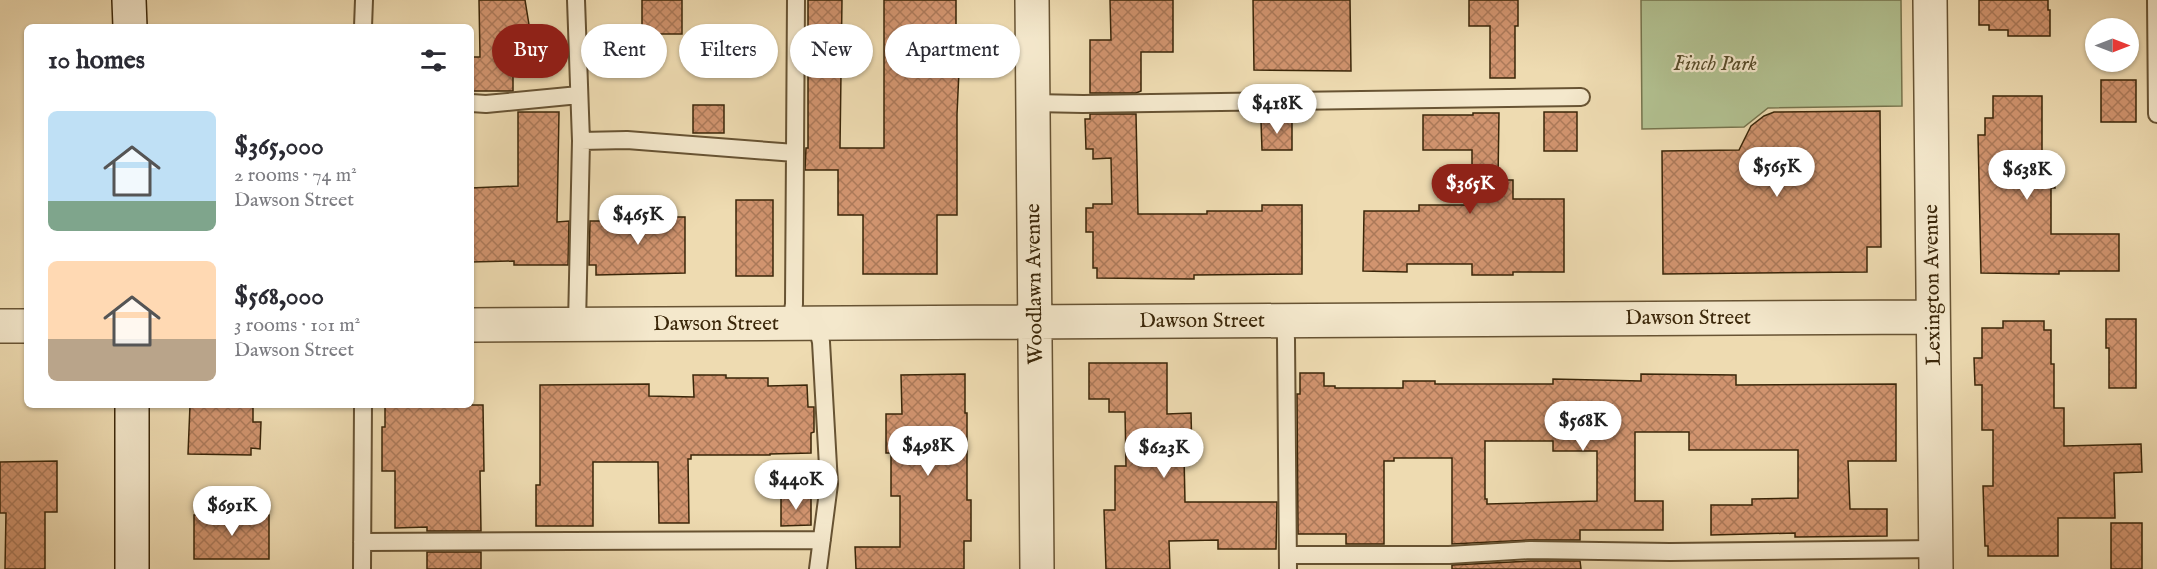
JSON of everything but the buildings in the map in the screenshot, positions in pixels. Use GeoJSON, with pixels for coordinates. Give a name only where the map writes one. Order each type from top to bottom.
{"type":"FeatureCollection","features":[{"type":"Feature","properties":{"kind":"street"},"geometry":{"type":"LineString","coordinates":[[129,0],[130,24]]}},
{"type":"Feature","properties":{"kind":"street","name":"Woodlawn Avenue"},"geometry":{"type":"LineString","coordinates":[[1032,0],[1037,569]]}},
{"type":"Feature","properties":{"kind":"street","name":"Lexington Avenue"},"geometry":{"type":"LineString","coordinates":[[1930,0],[1936,559]]}},
{"type":"Feature","properties":{"kind":"street","name":"Dawson Street"},"geometry":{"type":"LineString","coordinates":[[474,325],[1933,317]]}},
{"type":"Feature","properties":{"kind":"street"},"geometry":{"type":"LineString","coordinates":[[0,326],[24,326]]}},
{"type":"Feature","properties":{"kind":"street"},"geometry":{"type":"LineString","coordinates":[[132,408],[132,569]]}},
{"type":"Feature","properties":{"kind":"lane"},"geometry":{"type":"LineString","coordinates":[[363,24],[364,0]]}},
{"type":"Feature","properties":{"kind":"lane"},"geometry":{"type":"LineString","coordinates":[[576,0],[581,141],[577,324]]}},
{"type":"Feature","properties":{"kind":"lane"},"geometry":{"type":"LineString","coordinates":[[796,0],[794,304],[804,323],[821,342],[830,484],[818,569]]}},
{"type":"Feature","properties":{"kind":"lane"},"geometry":{"type":"LineString","coordinates":[[2156,0],[2157,114]]}},
{"type":"Feature","properties":{"kind":"lane"},"geometry":{"type":"LineString","coordinates":[[474,103],[579,95]]}},
{"type":"Feature","properties":{"kind":"lane"},"geometry":{"type":"LineString","coordinates":[[1033,103],[1581,97]]}},
{"type":"Feature","properties":{"kind":"lane"},"geometry":{"type":"LineString","coordinates":[[581,141],[627,140],[795,153]]}},
{"type":"Feature","properties":{"kind":"lane"},"geometry":{"type":"LineString","coordinates":[[1284,321],[1288,562],[1530,550],[1936,559]]}},
{"type":"Feature","properties":{"kind":"lane"},"geometry":{"type":"LineString","coordinates":[[362,569],[363,408]]}},
{"type":"Feature","properties":{"kind":"lane"},"geometry":{"type":"LineString","coordinates":[[362,542],[822,540]]}},
{"type":"Feature","properties":{"kind":"green space","name":"Finch Park"},"geometry":{"type":"Polygon","coordinates":[[[1641,0],[1901,0],[1902,106],[1768,108],[1744,127],[1642,129],[1641,0]]]}}]}
